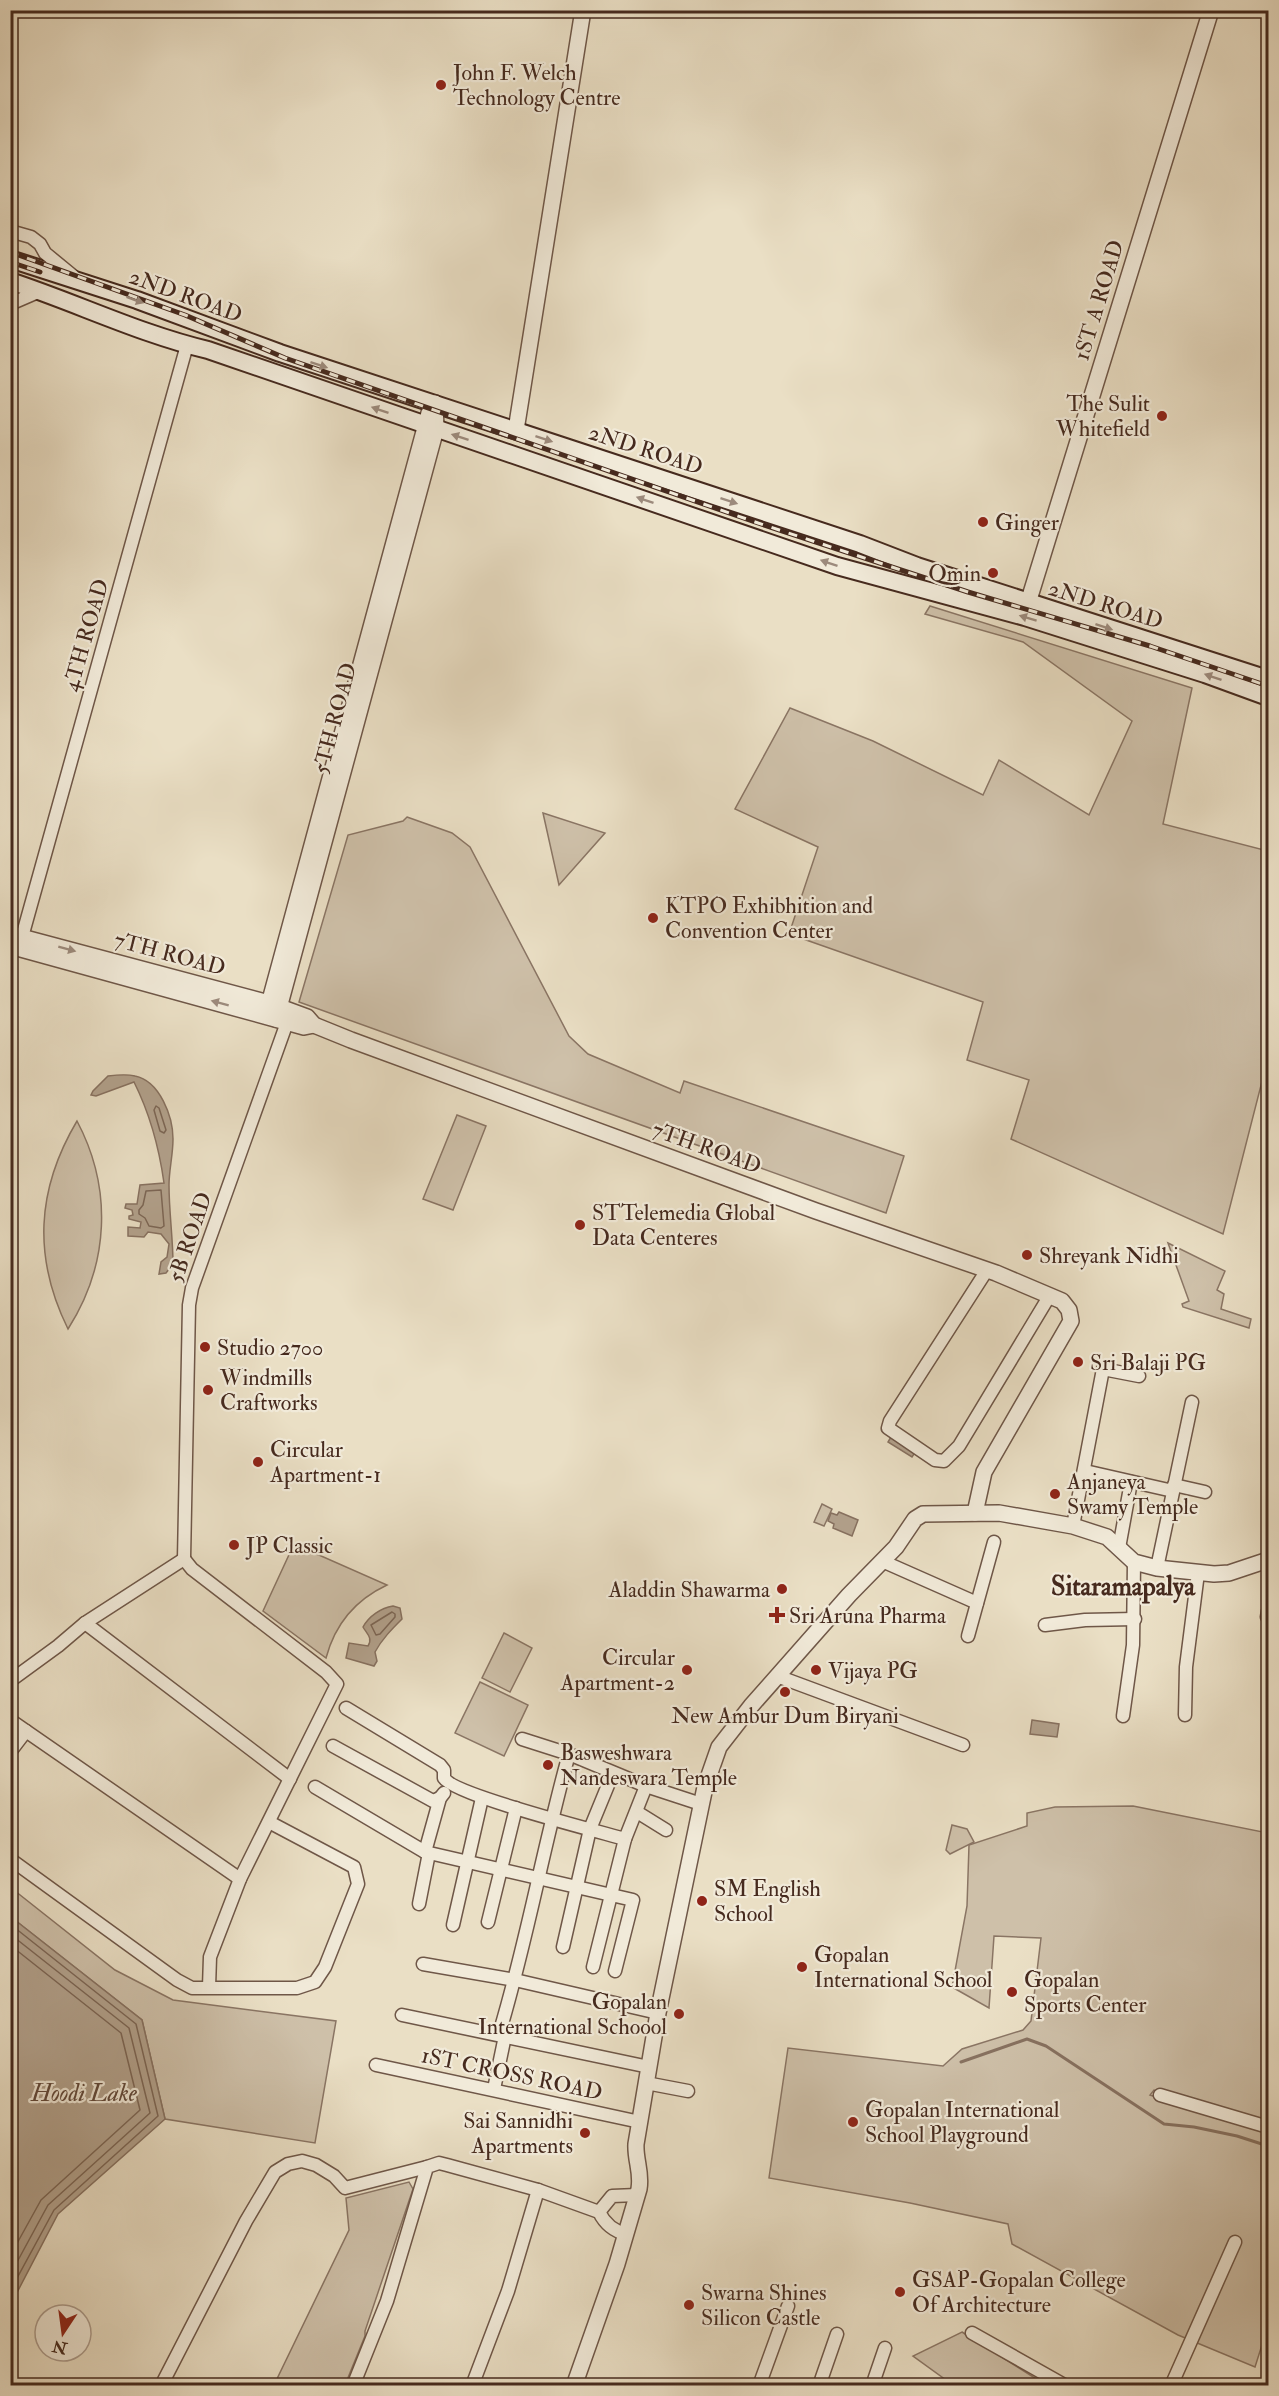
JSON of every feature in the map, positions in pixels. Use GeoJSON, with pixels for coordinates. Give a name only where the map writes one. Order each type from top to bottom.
{"type":"FeatureCollection","features":[{"type":"Feature","properties":{"kind":"main road","name":"2ND ROAD"},"geometry":{"type":"LineString","coordinates":[[10,259],[80,281],[280,353],[860,544],[1028,603],[1269,679]]}},
{"type":"Feature","properties":{"kind":"main road","name":"2ND ROAD"},"geometry":{"type":"LineString","coordinates":[[10,281],[127,325],[208,350],[430,428],[865,574],[1025,617],[1269,697]]}},
{"type":"Feature","properties":{"kind":"main road"},"geometry":{"type":"LineString","coordinates":[[865,574],[873,572],[886,554]]}},
{"type":"Feature","properties":{"kind":"main road"},"geometry":{"type":"LineString","coordinates":[[886,554],[886,573],[891,581]]}},
{"type":"Feature","properties":{"kind":"street"},"geometry":{"type":"LineString","coordinates":[[516,430],[583,10]]}},
{"type":"Feature","properties":{"kind":"street","name":"1ST A ROAD"},"geometry":{"type":"LineString","coordinates":[[1028,603],[1210,10]]}},
{"type":"Feature","properties":{"kind":"street"},"geometry":{"type":"LineString","coordinates":[[10,231],[31,237],[40,244],[45,253],[80,281]]}},
{"type":"Feature","properties":{"kind":"street"},"geometry":{"type":"LineString","coordinates":[[10,304],[40,291]]}},
{"type":"Feature","properties":{"kind":"street","name":"4TH ROAD"},"geometry":{"type":"LineString","coordinates":[[16,941],[187,345]]}},
{"type":"Feature","properties":{"kind":"street","name":"5TH ROAD"},"geometry":{"type":"LineString","coordinates":[[278,1013],[345,743],[430,428],[434,403]]}},
{"type":"Feature","properties":{"kind":"street","name":"7TH ROAD"},"geometry":{"type":"LineString","coordinates":[[16,941],[278,1013],[307,1017],[314,1025],[816,1211],[987,1270],[1062,1300],[1069,1310],[1071,1321],[984,1472],[975,1513]]}},
{"type":"Feature","properties":{"kind":"street","name":"5B ROAD"},"geometry":{"type":"LineString","coordinates":[[184,1559],[189,1305],[192,1288],[278,1013]]}},
{"type":"Feature","properties":{"kind":"street"},"geometry":{"type":"LineString","coordinates":[[987,1270],[890,1421],[888,1428],[935,1460],[944,1461],[958,1446],[1050,1295]]}},
{"type":"Feature","properties":{"kind":"street"},"geometry":{"type":"LineString","coordinates":[[1073,1526],[1103,1369],[1139,1376]]}},
{"type":"Feature","properties":{"kind":"street"},"geometry":{"type":"LineString","coordinates":[[1157,1568],[1192,1402]]}},
{"type":"Feature","properties":{"kind":"street"},"geometry":{"type":"LineString","coordinates":[[1085,1472],[1131,1482],[1205,1492]]}},
{"type":"Feature","properties":{"kind":"street"},"geometry":{"type":"LineString","coordinates":[[1119,1548],[1131,1482]]}},
{"type":"Feature","properties":{"kind":"street"},"geometry":{"type":"LineString","coordinates":[[574,2385],[638,2195],[641,2176],[636,2153],[658,2013],[701,1804],[713,1759],[719,1747],[777,1676],[896,1547],[915,1519],[923,1515],[999,1513],[1073,1526],[1107,1538],[1134,1562],[1157,1568],[1198,1573],[1229,1573],[1269,1560]]}},
{"type":"Feature","properties":{"kind":"street"},"geometry":{"type":"LineString","coordinates":[[968,1636],[994,1542]]}},
{"type":"Feature","properties":{"kind":"street"},"geometry":{"type":"LineString","coordinates":[[10,1681],[85,1623],[184,1559],[192,1569],[326,1672],[337,1684],[240,1879],[210,1957],[209,1987]]}},
{"type":"Feature","properties":{"kind":"street"},"geometry":{"type":"LineString","coordinates":[[882,1561],[977,1603]]}},
{"type":"Feature","properties":{"kind":"street"},"geometry":{"type":"LineString","coordinates":[[1123,1716],[1135,1619],[1134,1562]]}},
{"type":"Feature","properties":{"kind":"street"},"geometry":{"type":"LineString","coordinates":[[1185,1715],[1186,1667],[1198,1573]]}},
{"type":"Feature","properties":{"kind":"street"},"geometry":{"type":"LineString","coordinates":[[1045,1625],[1085,1620],[1135,1619]]}},
{"type":"Feature","properties":{"kind":"street"},"geometry":{"type":"LineString","coordinates":[[85,1623],[290,1779]]}},
{"type":"Feature","properties":{"kind":"street"},"geometry":{"type":"LineString","coordinates":[[777,1676],[963,1745]]}},
{"type":"Feature","properties":{"kind":"street"},"geometry":{"type":"LineString","coordinates":[[346,1708],[440,1766],[444,1770],[444,1778],[449,1783],[482,1798],[625,1839]]}},
{"type":"Feature","properties":{"kind":"street"},"geometry":{"type":"LineString","coordinates":[[10,1720],[240,1879]]}},
{"type":"Feature","properties":{"kind":"street"},"geometry":{"type":"LineString","coordinates":[[10,1752],[26,1731]]}},
{"type":"Feature","properties":{"kind":"street"},"geometry":{"type":"LineString","coordinates":[[522,1739],[569,1754],[646,1786],[701,1804]]}},
{"type":"Feature","properties":{"kind":"street"},"geometry":{"type":"LineString","coordinates":[[333,1746],[433,1801],[440,1798]]}},
{"type":"Feature","properties":{"kind":"street"},"geometry":{"type":"LineString","coordinates":[[494,2090],[502,2035],[537,1877],[569,1754]]}},
{"type":"Feature","properties":{"kind":"street"},"geometry":{"type":"LineString","coordinates":[[563,1947],[590,1829],[613,1773]]}},
{"type":"Feature","properties":{"kind":"street"},"geometry":{"type":"LineString","coordinates":[[419,1904],[427,1852],[440,1798],[449,1783]]}},
{"type":"Feature","properties":{"kind":"street"},"geometry":{"type":"LineString","coordinates":[[593,1967],[625,1839],[646,1786]]}},
{"type":"Feature","properties":{"kind":"street"},"geometry":{"type":"LineString","coordinates":[[315,1787],[427,1852],[633,1900],[615,1971]]}},
{"type":"Feature","properties":{"kind":"street"},"geometry":{"type":"LineString","coordinates":[[453,1925],[482,1798]]}},
{"type":"Feature","properties":{"kind":"street"},"geometry":{"type":"LineString","coordinates":[[488,1922],[516,1808]]}},
{"type":"Feature","properties":{"kind":"street"},"geometry":{"type":"LineString","coordinates":[[637,1812],[666,1830]]}},
{"type":"Feature","properties":{"kind":"street"},"geometry":{"type":"LineString","coordinates":[[10,1859],[177,1980],[192,1988],[297,1988],[315,1982],[325,1967],[358,1884],[354,1867],[269,1822]]}},
{"type":"Feature","properties":{"kind":"street"},"geometry":{"type":"LineString","coordinates":[[423,1964],[515,1980],[658,2013]]}},
{"type":"Feature","properties":{"kind":"street"},"geometry":{"type":"LineString","coordinates":[[402,2015],[649,2067]]}},
{"type":"Feature","properties":{"kind":"street","name":"1ST CROSS ROAD"},"geometry":{"type":"LineString","coordinates":[[376,2065],[640,2122]]}},
{"type":"Feature","properties":{"kind":"street"},"geometry":{"type":"LineString","coordinates":[[646,2083],[688,2091]]}},
{"type":"Feature","properties":{"kind":"street"},"geometry":{"type":"LineString","coordinates":[[1160,2095],[1269,2127]]}},
{"type":"Feature","properties":{"kind":"street"},"geometry":{"type":"LineString","coordinates":[[160,2385],[246,2221],[275,2172],[288,2164],[302,2161],[316,2164],[345,2187],[439,2163],[538,2190],[598,2212],[603,2222],[618,2232],[626,2234]]}},
{"type":"Feature","properties":{"kind":"street"},"geometry":{"type":"LineString","coordinates":[[353,2385],[387,2301],[427,2167]]}},
{"type":"Feature","properties":{"kind":"street"},"geometry":{"type":"LineString","coordinates":[[472,2385],[508,2292],[538,2190]]}},
{"type":"Feature","properties":{"kind":"street"},"geometry":{"type":"LineString","coordinates":[[598,2212],[612,2196],[638,2195]]}},
{"type":"Feature","properties":{"kind":"street"},"geometry":{"type":"LineString","coordinates":[[1172,2385],[1235,2242]]}},
{"type":"Feature","properties":{"kind":"street"},"geometry":{"type":"LineString","coordinates":[[759,2385],[788,2306]]}},
{"type":"Feature","properties":{"kind":"street"},"geometry":{"type":"LineString","coordinates":[[972,2333],[1066,2385]]}},
{"type":"Feature","properties":{"kind":"street"},"geometry":{"type":"LineString","coordinates":[[819,2385],[837,2334]]}},
{"type":"Feature","properties":{"kind":"street"},"geometry":{"type":"LineString","coordinates":[[872,2385],[885,2348]]}},
{"type":"Feature","properties":{"kind":"shaded area"},"geometry":{"type":"Polygon","coordinates":[[[930,606],[1192,688],[1163,824],[1268,851],[1268,1058],[1223,1234],[1011,1139],[1029,1080],[967,1060],[983,1002],[789,934],[818,847],[735,809],[790,708],[873,741],[983,795],[999,760],[1089,815],[1132,721],[1023,642],[925,614],[930,606]]]}},
{"type":"Feature","properties":{"kind":"shaded area"},"geometry":{"type":"Polygon","coordinates":[[[543,813],[605,833],[559,885],[543,813]]]}},
{"type":"Feature","properties":{"kind":"shaded area"},"geometry":{"type":"Polygon","coordinates":[[[407,817],[452,833],[470,847],[569,1036],[588,1054],[680,1093],[684,1081],[904,1156],[886,1213],[299,1002],[348,835],[403,821],[407,817]]]}},
{"type":"Feature","properties":{"kind":"shaded area"},"geometry":{"type":"Polygon","coordinates":[[[457,1115],[486,1126],[453,1210],[423,1199],[457,1115]]]}},
{"type":"Feature","properties":{"kind":"shaded area"},"geometry":{"type":"Polygon","coordinates":[[[77,1121],[89,1147],[97,1173],[101,1200],[101,1226],[92,1279],[82,1304],[68,1329],[49,1276],[44,1224],[53,1173],[63,1147],[77,1121]]]}},
{"type":"Feature","properties":{"kind":"shaded area"},"geometry":{"type":"Polygon","coordinates":[[[1168,1243],[1225,1271],[1217,1290],[1224,1294],[1221,1309],[1251,1319],[1249,1328],[1183,1307],[1182,1304],[1189,1301],[1168,1243]]]}},
{"type":"Feature","properties":{"kind":"shaded area"},"geometry":{"type":"Polygon","coordinates":[[[822,1504],[832,1509],[824,1526],[814,1522],[822,1504]]]}},
{"type":"Feature","properties":{"kind":"shaded area"},"geometry":{"type":"Polygon","coordinates":[[[294,1544],[387,1585],[365,1598],[348,1614],[335,1634],[326,1658],[263,1611],[294,1544]]]}},
{"type":"Feature","properties":{"kind":"shaded area"},"geometry":{"type":"Polygon","coordinates":[[[504,1633],[532,1648],[510,1692],[482,1678],[504,1633]]]}},
{"type":"Feature","properties":{"kind":"shaded area"},"geometry":{"type":"Polygon","coordinates":[[[480,1682],[528,1705],[504,1756],[455,1733],[480,1682]]]}},
{"type":"Feature","properties":{"kind":"shaded area"},"geometry":{"type":"Polygon","coordinates":[[[1133,1806],[1268,1833],[1268,2123],[1154,2090],[1150,2095],[1268,2132],[1268,2326],[1255,2367],[1178,2335],[1012,2244],[1008,2224],[910,2203],[769,2178],[788,2048],[943,2066],[962,2049],[1023,2030],[1031,2021],[1041,1938],[994,1936],[989,2008],[952,1987],[967,1906],[969,1845],[1027,1826],[1027,1813],[1055,1807],[1133,1806]]]}},
{"type":"Feature","properties":{"kind":"shaded area"},"geometry":{"type":"Polygon","coordinates":[[[952,1825],[967,1829],[974,1842],[950,1854],[946,1850],[952,1825]]]}},
{"type":"Feature","properties":{"kind":"shaded area"},"geometry":{"type":"Polygon","coordinates":[[[10,1887],[115,1970],[173,2000],[336,2021],[315,2143],[165,2119],[142,2020],[11,1917],[10,1887]]]}},
{"type":"Feature","properties":{"kind":"shaded area"},"geometry":{"type":"Polygon","coordinates":[[[409,2182],[413,2189],[365,2336],[345,2385],[274,2385],[349,2230],[346,2198],[409,2182]]]}},
{"type":"Feature","properties":{"kind":"shaded area"},"geometry":{"type":"Polygon","coordinates":[[[962,2332],[1046,2385],[953,2385],[913,2356],[962,2332]]]}},
{"type":"Feature","properties":{"kind":"water"},"geometry":{"type":"Polygon","coordinates":[[[129,1075],[144,1079],[158,1092],[171,1121],[173,1139],[169,1185],[173,1264],[166,1273],[159,1274],[161,1262],[167,1257],[169,1244],[161,1234],[148,1232],[144,1237],[128,1236],[128,1227],[140,1228],[141,1222],[129,1219],[129,1216],[133,1215],[132,1210],[125,1208],[126,1204],[137,1204],[140,1185],[164,1183],[153,1131],[134,1082],[96,1096],[91,1095],[108,1076],[129,1075]]]}},
{"type":"Feature","properties":{"kind":"water"},"geometry":{"type":"Polygon","coordinates":[[[895,1430],[920,1445],[912,1457],[888,1442],[895,1430]]]}},
{"type":"Feature","properties":{"kind":"water"},"geometry":{"type":"Polygon","coordinates":[[[839,1512],[858,1520],[852,1536],[833,1528],[834,1524],[828,1521],[831,1513],[837,1515],[839,1512]]]}},
{"type":"Feature","properties":{"kind":"water"},"geometry":{"type":"Polygon","coordinates":[[[393,1606],[400,1608],[402,1619],[387,1634],[375,1652],[377,1661],[374,1666],[346,1658],[349,1643],[368,1646],[370,1638],[363,1627],[369,1619],[393,1606]]]}},
{"type":"Feature","properties":{"kind":"water"},"geometry":{"type":"Polygon","coordinates":[[[1032,1720],[1059,1724],[1057,1737],[1030,1734],[1032,1720]]]}},
{"type":"Feature","properties":{"kind":"water","name":"Hoodi Lake"},"geometry":{"type":"Polygon","coordinates":[[[11,1917],[142,2020],[165,2119],[58,2214],[11,2304],[11,1917]]]}},
{"type":"Feature","properties":{"kind":"waterway"},"geometry":{"type":"LineString","coordinates":[[961,2062],[1027,2039],[1046,2046],[1164,2124],[1194,2127],[1237,2136],[1268,2146]]}},
{"type":"Feature","properties":{"kind":"railway"},"geometry":{"type":"LineString","coordinates":[[10,252],[185,315],[285,358],[758,523],[968,592],[1150,646],[1268,686]]}},
{"type":"Feature","properties":{"kind":"railway"},"geometry":{"type":"LineString","coordinates":[[10,262],[40,272]]}},
{"type":"Feature","properties":{"kind":"place","name":"John F. Welch Technology Centre"},"geometry":{"type":"Point","coordinates":[441,85]}},
{"type":"Feature","properties":{"kind":"place","name":"The Sulit Whitefield"},"geometry":{"type":"Point","coordinates":[1162,416]}},
{"type":"Feature","properties":{"kind":"place","name":"Ginger"},"geometry":{"type":"Point","coordinates":[983,522]}},
{"type":"Feature","properties":{"kind":"place","name":"Qmin"},"geometry":{"type":"Point","coordinates":[993,573]}},
{"type":"Feature","properties":{"kind":"place","name":"KTPO Exhibhition and Convention Center"},"geometry":{"type":"Point","coordinates":[653,918]}},
{"type":"Feature","properties":{"kind":"place","name":"STTelemedia Global Data Centeres"},"geometry":{"type":"Point","coordinates":[580,1225]}},
{"type":"Feature","properties":{"kind":"place","name":"Shreyank Nidhi"},"geometry":{"type":"Point","coordinates":[1027,1255]}},
{"type":"Feature","properties":{"kind":"place","name":"Studio 2700"},"geometry":{"type":"Point","coordinates":[205,1347]}},
{"type":"Feature","properties":{"kind":"place","name":"Sri Balaji PG"},"geometry":{"type":"Point","coordinates":[1078,1362]}},
{"type":"Feature","properties":{"kind":"place","name":"Windmills Craftworks"},"geometry":{"type":"Point","coordinates":[208,1390]}},
{"type":"Feature","properties":{"kind":"place","name":"Circular Apartment-1"},"geometry":{"type":"Point","coordinates":[258,1462]}},
{"type":"Feature","properties":{"kind":"place","name":"Anjaneya Swamy Temple"},"geometry":{"type":"Point","coordinates":[1055,1494]}},
{"type":"Feature","properties":{"kind":"place","name":"JP Classic"},"geometry":{"type":"Point","coordinates":[234,1545]}},
{"type":"Feature","properties":{"kind":"place","name":"Aladdin Shawarma"},"geometry":{"type":"Point","coordinates":[782,1589]}},
{"type":"Feature","properties":{"kind":"place","name":"Sri Aruna Pharma"},"geometry":{"type":"Point","coordinates":[777,1615]}},
{"type":"Feature","properties":{"kind":"place","name":"Circular Apartment-2"},"geometry":{"type":"Point","coordinates":[687,1670]}},
{"type":"Feature","properties":{"kind":"place","name":"Vijaya PG"},"geometry":{"type":"Point","coordinates":[816,1670]}},
{"type":"Feature","properties":{"kind":"place","name":"New Ambur Dum Biryani"},"geometry":{"type":"Point","coordinates":[785,1692]}},
{"type":"Feature","properties":{"kind":"place","name":"Basweshwara Nandeswara Temple"},"geometry":{"type":"Point","coordinates":[548,1765]}},
{"type":"Feature","properties":{"kind":"place","name":"SM English School"},"geometry":{"type":"Point","coordinates":[702,1901]}},
{"type":"Feature","properties":{"kind":"place","name":"Gopalan International School"},"geometry":{"type":"Point","coordinates":[802,1967]}},
{"type":"Feature","properties":{"kind":"place","name":"Gopalan Sports Center"},"geometry":{"type":"Point","coordinates":[1012,1992]}},
{"type":"Feature","properties":{"kind":"place","name":"Gopalan International Schoool"},"geometry":{"type":"Point","coordinates":[679,2014]}},
{"type":"Feature","properties":{"kind":"place","name":"Gopalan International School Playground"},"geometry":{"type":"Point","coordinates":[853,2122]}},
{"type":"Feature","properties":{"kind":"place","name":"Sai Sannidhi Apartments"},"geometry":{"type":"Point","coordinates":[585,2133]}},
{"type":"Feature","properties":{"kind":"place","name":"GSAP-Gopalan College Of Architecture"},"geometry":{"type":"Point","coordinates":[900,2292]}},
{"type":"Feature","properties":{"kind":"place","name":"Swarna Shines Silicon Castle"},"geometry":{"type":"Point","coordinates":[689,2305]}},
{"type":"Feature","properties":{"kind":"district","name":"Sitaramapalya"},"geometry":{"type":"Point","coordinates":[1123,1586]}}]}
